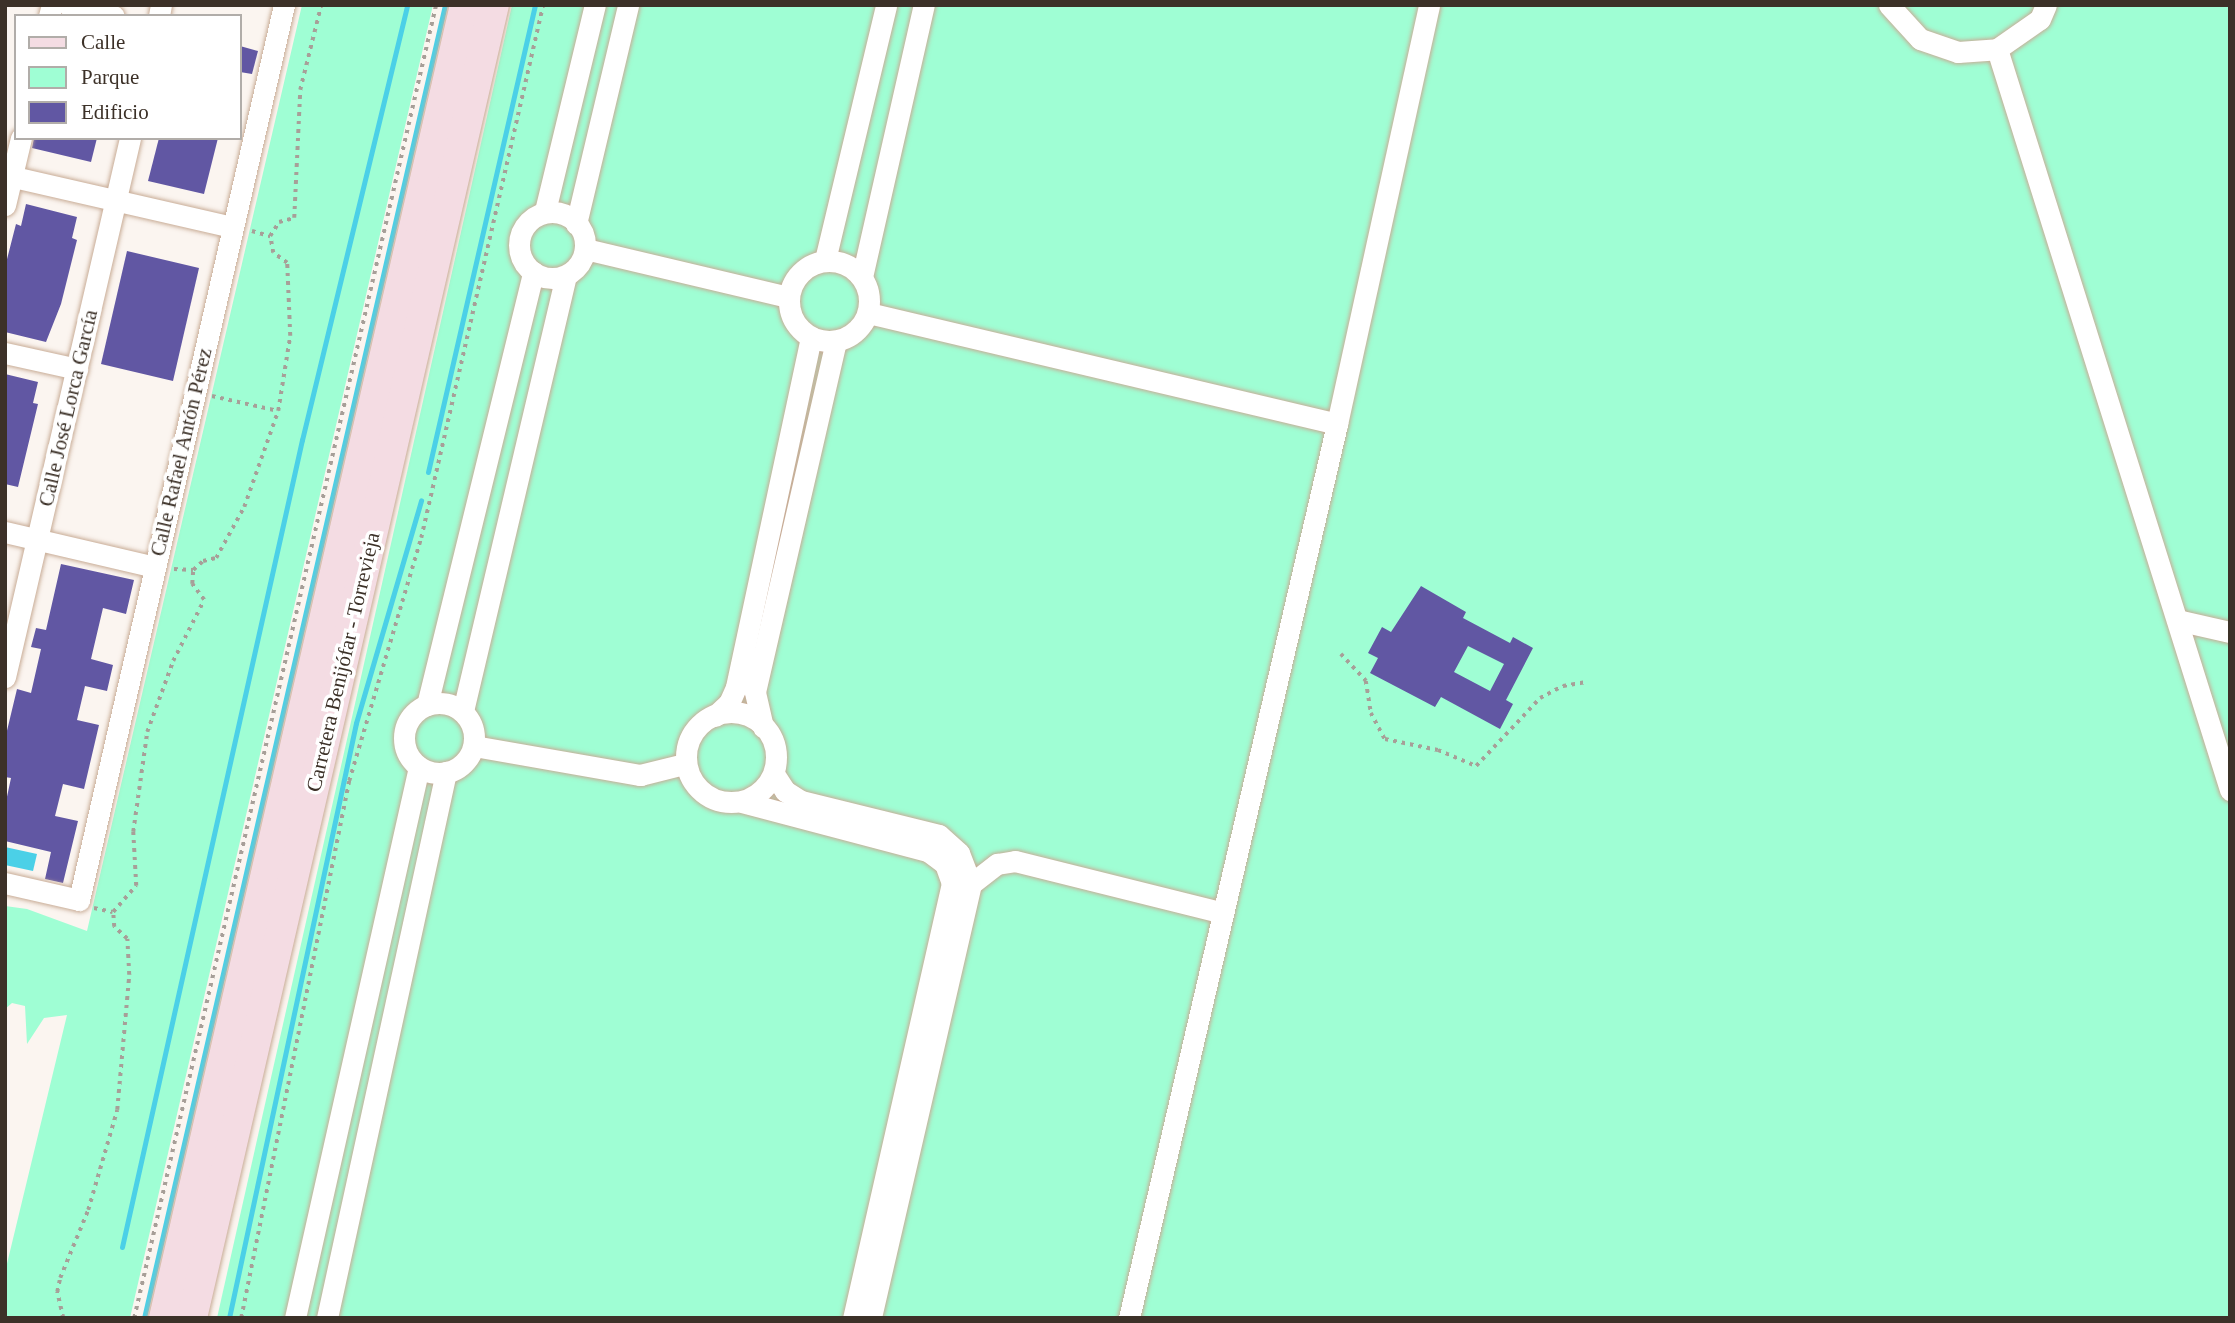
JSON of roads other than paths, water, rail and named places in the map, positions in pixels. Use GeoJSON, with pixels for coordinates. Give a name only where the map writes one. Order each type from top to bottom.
{"type":"FeatureCollection","features":[{"type":"Feature","properties":{"kind":"main road","name":"Carretera Benijófar - Torrevieja"},"geometry":{"type":"LineString","coordinates":[[164,1318],[466,5]]}},
{"type":"Feature","properties":{"kind":"main road","name":"Carretera Benijófar - Torrevieja"},"geometry":{"type":"LineString","coordinates":[[192,1318],[494,5]]}},
{"type":"Feature","properties":{"kind":"street"},"geometry":{"type":"LineString","coordinates":[[68,5],[106,14]]}},
{"type":"Feature","properties":{"kind":"street","name":"Calle Rafael Antón Pérez"},"geometry":{"type":"LineString","coordinates":[[5,883],[79,900],[284,5]]}},
{"type":"Feature","properties":{"kind":"street"},"geometry":{"type":"LineString","coordinates":[[595,5],[545,211],[525,226],[519,242],[522,259],[533,272],[549,279],[566,276],[580,265],[585,248],[576,223],[628,5]]}},
{"type":"Feature","properties":{"kind":"street"},"geometry":{"type":"LineString","coordinates":[[825,260],[886,5]]}},
{"type":"Feature","properties":{"kind":"street"},"geometry":{"type":"LineString","coordinates":[[862,277],[924,5]]}},
{"type":"Feature","properties":{"kind":"street"},"geometry":{"type":"LineString","coordinates":[[1129,1318],[1337,425],[1429,5]]}},
{"type":"Feature","properties":{"kind":"street"},"geometry":{"type":"LineString","coordinates":[[1889,5],[1920,39],[1958,52],[1997,48],[2040,19],[2046,5]]}},
{"type":"Feature","properties":{"kind":"street"},"geometry":{"type":"LineString","coordinates":[[1997,48],[2230,790]]}},
{"type":"Feature","properties":{"kind":"street"},"geometry":{"type":"LineString","coordinates":[[5,205],[9,176],[20,140]]}},
{"type":"Feature","properties":{"kind":"street","name":"Calle José Lorca García"},"geometry":{"type":"LineString","coordinates":[[5,677],[130,140]]}},
{"type":"Feature","properties":{"kind":"street"},"geometry":{"type":"LineString","coordinates":[[9,176],[232,227]]}},
{"type":"Feature","properties":{"kind":"street"},"geometry":{"type":"LineString","coordinates":[[545,211],[576,223]]}},
{"type":"Feature","properties":{"kind":"street"},"geometry":{"type":"LineString","coordinates":[[585,248],[788,297]]}},
{"type":"Feature","properties":{"kind":"street"},"geometry":{"type":"LineString","coordinates":[[825,260],[850,265],[862,277],[869,292],[868,313],[851,335],[836,341],[811,337],[790,313],[788,297],[803,268],[825,260]]}},
{"type":"Feature","properties":{"kind":"street"},"geometry":{"type":"LineString","coordinates":[[427,705],[533,272]]}},
{"type":"Feature","properties":{"kind":"street"},"geometry":{"type":"LineString","coordinates":[[463,711],[566,276]]}},
{"type":"Feature","properties":{"kind":"street"},"geometry":{"type":"LineString","coordinates":[[868,313],[1337,425]]}},
{"type":"Feature","properties":{"kind":"street"},"geometry":{"type":"LineString","coordinates":[[811,337],[736,687],[729,703],[693,731],[684,764],[701,791],[720,802],[742,802],[928,851],[945,864],[952,883],[853,1318]]}},
{"type":"Feature","properties":{"kind":"street"},"geometry":{"type":"LineString","coordinates":[[742,802],[761,792],[774,774],[776,752],[763,727],[755,692],[836,341]]}},
{"type":"Feature","properties":{"kind":"street"},"geometry":{"type":"LineString","coordinates":[[5,353],[77,369]]}},
{"type":"Feature","properties":{"kind":"street"},"geometry":{"type":"LineString","coordinates":[[5,532],[155,567]]}},
{"type":"Feature","properties":{"kind":"street"},"geometry":{"type":"LineString","coordinates":[[2177,620],[2230,632]]}},
{"type":"Feature","properties":{"kind":"street"},"geometry":{"type":"LineString","coordinates":[[446,703],[463,711],[473,727],[474,746],[464,763],[446,772],[419,766],[407,752],[404,733],[411,716],[427,705],[446,703]]}},
{"type":"Feature","properties":{"kind":"street"},"geometry":{"type":"LineString","coordinates":[[715,716],[731,712],[752,717],[763,727]]}},
{"type":"Feature","properties":{"kind":"street"},"geometry":{"type":"LineString","coordinates":[[474,746],[640,775],[684,764]]}},
{"type":"Feature","properties":{"kind":"street"},"geometry":{"type":"LineString","coordinates":[[295,1318],[419,766]]}},
{"type":"Feature","properties":{"kind":"street"},"geometry":{"type":"LineString","coordinates":[[327,1318],[446,772]]}},
{"type":"Feature","properties":{"kind":"street"},"geometry":{"type":"LineString","coordinates":[[774,774],[785,791],[801,801],[939,835],[959,853],[971,884],[871,1318]]}},
{"type":"Feature","properties":{"kind":"street"},"geometry":{"type":"LineString","coordinates":[[971,884],[997,864],[1015,861],[1223,913]]}},
{"type":"Feature","properties":{"kind":"water"},"geometry":{"type":"Polygon","coordinates":[[[5,847],[37,854],[33,871],[5,865],[5,847]]]}},
{"type":"Feature","properties":{"kind":"waterway"},"geometry":{"type":"LineString","coordinates":[[122,1247],[302,440],[407,5]]}},
{"type":"Feature","properties":{"kind":"waterway"},"geometry":{"type":"LineString","coordinates":[[144,1318],[445,5]]}},
{"type":"Feature","properties":{"kind":"waterway"},"geometry":{"type":"LineString","coordinates":[[428,472],[535,5]]}},
{"type":"Feature","properties":{"kind":"waterway"},"geometry":{"type":"LineString","coordinates":[[229,1318],[356,723],[421,500]]}}]}
